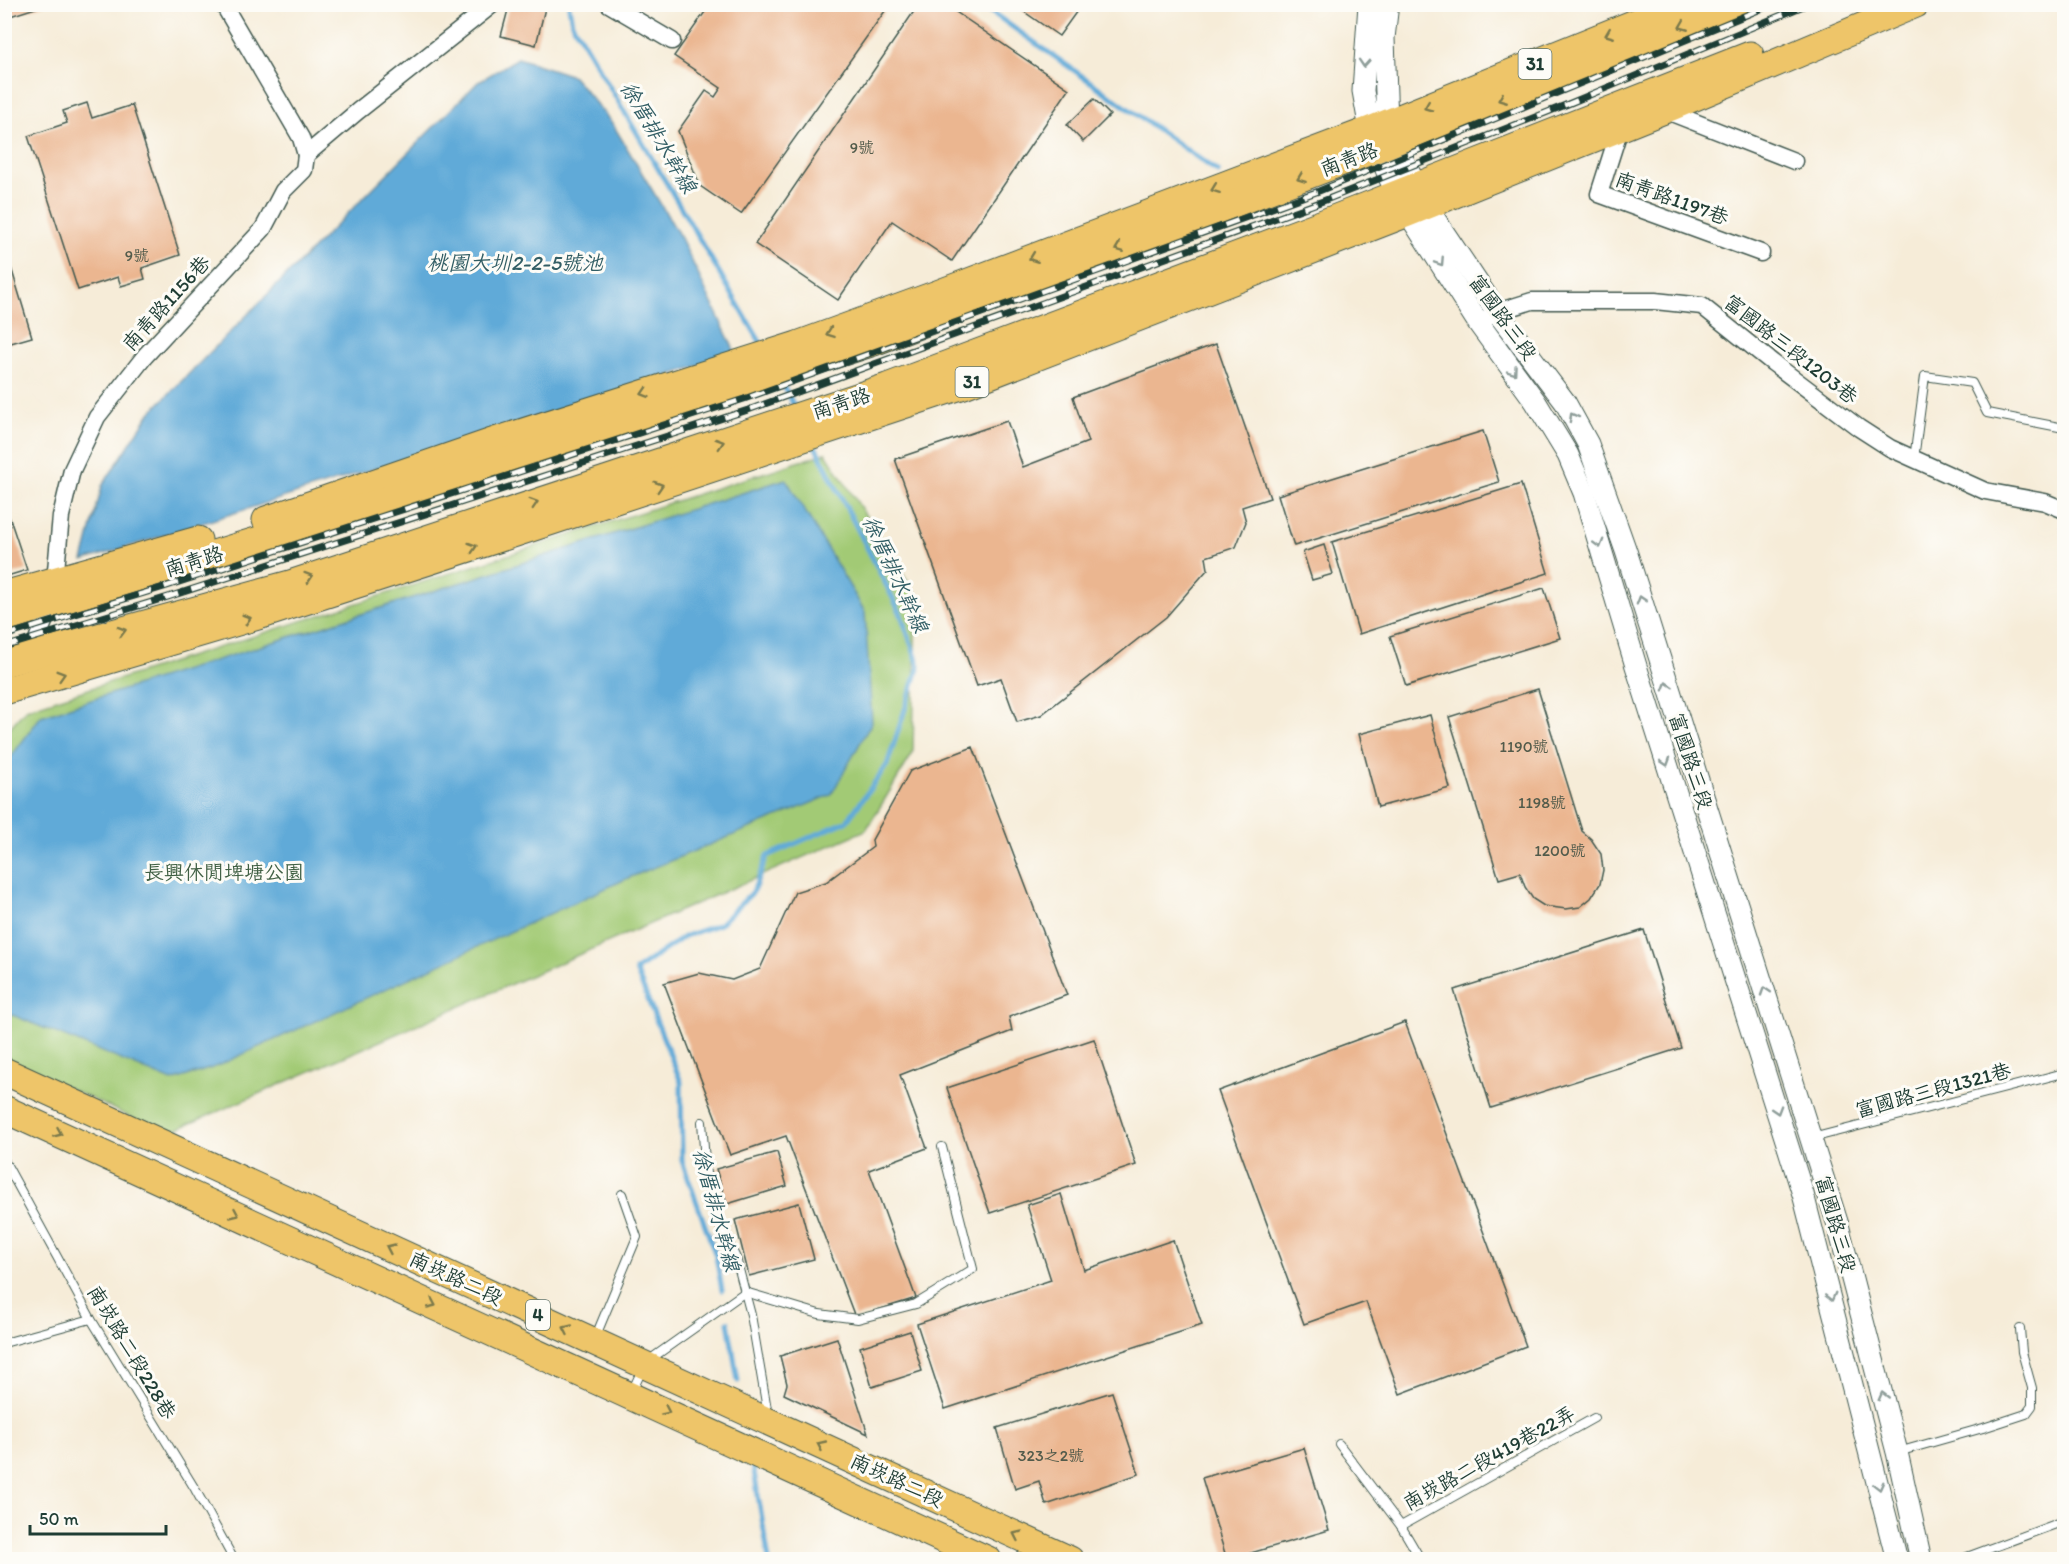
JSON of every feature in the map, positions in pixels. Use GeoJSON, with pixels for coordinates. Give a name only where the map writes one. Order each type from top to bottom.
{"type":"FeatureCollection","features":[{"type":"Feature","properties":{"kind":"main road","name":"31"},"geometry":{"type":"LineString","coordinates":[[4,595],[53,593],[438,461],[797,345],[1382,136],[1682,4]]}},
{"type":"Feature","properties":{"kind":"main road","name":"南青路"},"geometry":{"type":"LineString","coordinates":[[4,618],[53,593],[383,501],[874,342],[1382,136],[1737,4]]}},
{"type":"Feature","properties":{"kind":"main road","name":"南青路"},"geometry":{"type":"LineString","coordinates":[[4,663],[290,584],[887,387],[1326,222],[1411,200],[1873,4]]}},
{"type":"Feature","properties":{"kind":"main road","name":"31"},"geometry":{"type":"LineString","coordinates":[[8,692],[446,556],[964,385],[1244,277],[1411,200],[1620,128],[1916,4]]}},
{"type":"Feature","properties":{"kind":"main road","name":"南青路"},"geometry":{"type":"LineString","coordinates":[[1244,277],[1326,222]]}},
{"type":"Feature","properties":{"kind":"main road","name":"南青路"},"geometry":{"type":"LineString","coordinates":[[865,320],[960,309]]}},
{"type":"Feature","properties":{"kind":"main road","name":"南青路"},"geometry":{"type":"LineString","coordinates":[[383,501],[438,461]]}},
{"type":"Feature","properties":{"kind":"main road","name":"南青路"},"geometry":{"type":"LineString","coordinates":[[349,564],[446,556]]}},
{"type":"Feature","properties":{"kind":"main road","name":"南崁路二段"},"geometry":{"type":"LineString","coordinates":[[4,1071],[645,1363],[1070,1560]]}},
{"type":"Feature","properties":{"kind":"main road","name":"南崁路二段"},"geometry":{"type":"LineString","coordinates":[[4,1109],[988,1560]]}},
{"type":"Feature","properties":{"kind":"street"},"geometry":{"type":"LineString","coordinates":[[222,4],[301,138],[306,155],[494,4]]}},
{"type":"Feature","properties":{"kind":"street"},"geometry":{"type":"LineString","coordinates":[[609,4],[672,41]]}},
{"type":"Feature","properties":{"kind":"street","name":"富國路三段"},"geometry":{"type":"LineString","coordinates":[[1369,4],[1363,91],[1382,136],[1411,200],[1479,324],[1534,401],[1568,455],[1584,493],[1636,666],[1760,1054],[1821,1259],[1898,1560]]}},
{"type":"Feature","properties":{"kind":"street","name":"富國路三段"},"geometry":{"type":"LineString","coordinates":[[1382,136],[1384,38],[1388,4]]}},
{"type":"Feature","properties":{"kind":"street"},"geometry":{"type":"LineString","coordinates":[[1664,110],[1794,161]]}},
{"type":"Feature","properties":{"kind":"street","name":"南青路1197巷"},"geometry":{"type":"LineString","coordinates":[[1620,128],[1599,194],[1761,253]]}},
{"type":"Feature","properties":{"kind":"street","name":"南青路1156巷"},"geometry":{"type":"LineString","coordinates":[[8,692],[31,656],[53,593],[61,516],[72,470],[97,417],[145,356],[263,229],[283,191],[304,170],[306,155]]}},
{"type":"Feature","properties":{"kind":"street","name":"富國路三段"},"geometry":{"type":"LineString","coordinates":[[1411,200],[1565,402],[1588,444],[1626,551],[1838,1225],[1897,1452],[1921,1560]]}},
{"type":"Feature","properties":{"kind":"street","name":"富國路三段1203巷"},"geometry":{"type":"LineString","coordinates":[[1479,324],[1497,312],[1532,301],[1655,301],[1702,306],[1859,428],[1890,448],[1985,490],[2045,502],[2064,510]]}},
{"type":"Feature","properties":{"kind":"street"},"geometry":{"type":"LineString","coordinates":[[1636,666],[1658,656]]}},
{"type":"Feature","properties":{"kind":"street"},"geometry":{"type":"LineString","coordinates":[[1760,1054],[1783,1047]]}},
{"type":"Feature","properties":{"kind":"lane"},"geometry":{"type":"LineString","coordinates":[[1914,459],[1925,376],[1972,383],[1987,413],[2064,428]]}},
{"type":"Feature","properties":{"kind":"lane","name":"富國路三段1321巷"},"geometry":{"type":"LineString","coordinates":[[1809,1138],[2064,1073]]}},
{"type":"Feature","properties":{"kind":"lane"},"geometry":{"type":"LineString","coordinates":[[702,1122],[706,1174],[715,1216],[736,1258],[745,1292],[769,1421]]}},
{"type":"Feature","properties":{"kind":"lane"},"geometry":{"type":"LineString","coordinates":[[745,1292],[819,1314],[858,1319],[916,1304],[973,1269],[942,1147]]}},
{"type":"Feature","properties":{"kind":"lane","name":"南崁路二段228巷"},"geometry":{"type":"LineString","coordinates":[[4,1160],[91,1318],[195,1489],[234,1560]]}},
{"type":"Feature","properties":{"kind":"lane"},"geometry":{"type":"LineString","coordinates":[[594,1341],[637,1237],[622,1194]]}},
{"type":"Feature","properties":{"kind":"lane"},"geometry":{"type":"LineString","coordinates":[[631,1395],[645,1363],[745,1292]]}},
{"type":"Feature","properties":{"kind":"lane"},"geometry":{"type":"LineString","coordinates":[[4,1343],[91,1318]]}},
{"type":"Feature","properties":{"kind":"lane"},"geometry":{"type":"LineString","coordinates":[[1897,1452],[2026,1414],[2032,1406],[2032,1388],[2022,1352],[2020,1329]]}},
{"type":"Feature","properties":{"kind":"lane","name":"南崁路二段419巷22弄"},"geometry":{"type":"LineString","coordinates":[[1401,1526],[1594,1418]]}},
{"type":"Feature","properties":{"kind":"lane"},"geometry":{"type":"LineString","coordinates":[[1339,1444],[1401,1526],[1421,1560]]}},
{"type":"Feature","properties":{"kind":"lane"},"geometry":{"type":"LineString","coordinates":[[1959,1560],[2064,1521]]}},
{"type":"Feature","properties":{"kind":"green space","name":"長興休閒埤塘公園"},"geometry":{"type":"Polygon","coordinates":[[[826,453],[916,595],[913,753],[866,830],[166,1134],[5,1058],[5,733],[26,709],[826,453]]]}},
{"type":"Feature","properties":{"kind":"water","name":"桃園大圳2-2-5號池"},"geometry":{"type":"Polygon","coordinates":[[[518,58],[573,76],[612,123],[681,238],[736,354],[83,561],[102,486],[150,413],[478,82],[518,58]]]}},
{"type":"Feature","properties":{"kind":"water","name":"長興休閒埤塘公園"},"geometry":{"type":"Polygon","coordinates":[[[786,479],[865,612],[872,722],[831,795],[626,879],[215,1067],[172,1081],[5,1012],[5,765],[41,716],[786,479]]]}},
{"type":"Feature","properties":{"kind":"building"},"geometry":{"type":"Polygon","coordinates":[[[4,4],[45,4],[45,5],[4,18],[4,4]]]}},
{"type":"Feature","properties":{"kind":"building"},"geometry":{"type":"Polygon","coordinates":[[[546,4],[536,45],[501,36],[509,6],[546,4]]]}},
{"type":"Feature","properties":{"kind":"building"},"geometry":{"type":"Polygon","coordinates":[[[694,4],[890,4],[741,214],[700,186],[678,131],[706,91],[715,97],[721,88],[674,56],[705,12],[694,4]]]}},
{"type":"Feature","properties":{"kind":"building"},"geometry":{"type":"Polygon","coordinates":[[[919,4],[944,4],[1069,89],[952,261],[892,221],[838,300],[755,244],[919,4]]]}},
{"type":"Feature","properties":{"kind":"building"},"geometry":{"type":"Polygon","coordinates":[[[1013,4],[1082,4],[1059,36],[1013,4]]]}},
{"type":"Feature","properties":{"kind":"building"},"geometry":{"type":"Polygon","coordinates":[[[1094,99],[1110,115],[1083,142],[1067,125],[1094,99]]]}},
{"type":"Feature","properties":{"kind":"building"},"geometry":{"type":"Polygon","coordinates":[[[87,103],[92,118],[132,105],[180,255],[142,268],[145,279],[121,286],[118,277],[78,290],[28,136],[67,123],[63,111],[87,103]]]}},
{"type":"Feature","properties":{"kind":"building"},"geometry":{"type":"Polygon","coordinates":[[[10,264],[32,337],[4,345],[4,266],[10,264]]]}},
{"type":"Feature","properties":{"kind":"building"},"geometry":{"type":"Polygon","coordinates":[[[1216,344],[1270,498],[1242,507],[1246,522],[1236,547],[1206,557],[1208,569],[1166,617],[1041,715],[1017,722],[1001,678],[977,686],[895,459],[1007,421],[1023,467],[1088,442],[1073,397],[1216,344]]]}},
{"type":"Feature","properties":{"kind":"building"},"geometry":{"type":"Polygon","coordinates":[[[1483,431],[1499,482],[1294,546],[1278,495],[1483,431]]]}},
{"type":"Feature","properties":{"kind":"building"},"geometry":{"type":"Polygon","coordinates":[[[1521,484],[1548,573],[1359,634],[1332,542],[1521,484]]]}},
{"type":"Feature","properties":{"kind":"building"},"geometry":{"type":"Polygon","coordinates":[[[4,501],[27,570],[4,577],[4,501]]]}},
{"type":"Feature","properties":{"kind":"building"},"geometry":{"type":"Polygon","coordinates":[[[1324,545],[1333,574],[1312,580],[1303,552],[1324,545]]]}},
{"type":"Feature","properties":{"kind":"building"},"geometry":{"type":"Polygon","coordinates":[[[1544,588],[1560,638],[1406,686],[1390,636],[1544,588]]]}},
{"type":"Feature","properties":{"kind":"building"},"geometry":{"type":"Polygon","coordinates":[[[1538,689],[1582,831],[1591,839],[1601,854],[1603,870],[1600,884],[1591,898],[1580,907],[1566,909],[1544,906],[1533,899],[1520,873],[1499,879],[1449,717],[1538,689]]]}},
{"type":"Feature","properties":{"kind":"building"},"geometry":{"type":"Polygon","coordinates":[[[1430,715],[1450,788],[1378,807],[1359,734],[1430,715]]]}},
{"type":"Feature","properties":{"kind":"building"},"geometry":{"type":"Polygon","coordinates":[[[973,747],[1067,995],[1009,1017],[1012,1031],[900,1075],[927,1148],[869,1170],[916,1298],[855,1317],[786,1136],[730,1155],[664,983],[699,973],[732,980],[760,969],[795,892],[826,882],[873,847],[872,840],[910,771],[973,747]]]}},
{"type":"Feature","properties":{"kind":"building"},"geometry":{"type":"Polygon","coordinates":[[[1644,930],[1681,1048],[1491,1108],[1454,990],[1644,930]]]}},
{"type":"Feature","properties":{"kind":"building"},"geometry":{"type":"Polygon","coordinates":[[[1405,1022],[1526,1346],[1400,1394],[1366,1302],[1304,1324],[1218,1091],[1405,1022]]]}},
{"type":"Feature","properties":{"kind":"building"},"geometry":{"type":"Polygon","coordinates":[[[1094,1039],[1136,1165],[990,1213],[947,1088],[1094,1039]]]}},
{"type":"Feature","properties":{"kind":"building"},"geometry":{"type":"Polygon","coordinates":[[[777,1152],[787,1186],[727,1204],[716,1169],[777,1152]]]}},
{"type":"Feature","properties":{"kind":"building"},"geometry":{"type":"Polygon","coordinates":[[[1061,1194],[1084,1270],[1173,1240],[1202,1325],[945,1409],[917,1324],[1051,1280],[1027,1205],[1061,1194]]]}},
{"type":"Feature","properties":{"kind":"building"},"geometry":{"type":"Polygon","coordinates":[[[799,1203],[814,1259],[749,1276],[735,1220],[799,1203]]]}},
{"type":"Feature","properties":{"kind":"building"},"geometry":{"type":"Polygon","coordinates":[[[910,1331],[922,1371],[872,1387],[860,1347],[910,1331]]]}},
{"type":"Feature","properties":{"kind":"building"},"geometry":{"type":"Polygon","coordinates":[[[837,1338],[868,1434],[784,1394],[787,1384],[780,1356],[837,1338]]]}},
{"type":"Feature","properties":{"kind":"building"},"geometry":{"type":"Polygon","coordinates":[[[1112,1392],[1139,1474],[1046,1505],[1039,1481],[1015,1489],[997,1428],[1112,1392]]]}},
{"type":"Feature","properties":{"kind":"building"},"geometry":{"type":"Polygon","coordinates":[[[1304,1448],[1329,1530],[1227,1560],[1202,1478],[1304,1448]]]}},
{"type":"Feature","properties":{"kind":"waterway"},"geometry":{"type":"LineString","coordinates":[[980,4],[1218,172]]}},
{"type":"Feature","properties":{"kind":"waterway","name":"徐厝排水幹線"},"geometry":{"type":"LineString","coordinates":[[569,7],[572,23],[762,345]]}},
{"type":"Feature","properties":{"kind":"waterway","name":"徐厝排水幹線"},"geometry":{"type":"LineString","coordinates":[[782,383],[794,406]]}},
{"type":"Feature","properties":{"kind":"waterway","name":"徐厝排水幹線"},"geometry":{"type":"LineString","coordinates":[[722,1290],[716,1256],[682,1161],[681,1082],[636,970],[685,936],[720,924],[753,892],[767,856],[847,821],[887,765],[919,666],[900,612],[815,446]]}},
{"type":"Feature","properties":{"kind":"waterway","name":"徐厝排水幹線"},"geometry":{"type":"LineString","coordinates":[[728,1322],[738,1381]]}},
{"type":"Feature","properties":{"kind":"waterway","name":"徐厝排水幹線"},"geometry":{"type":"LineString","coordinates":[[753,1466],[769,1560]]}},
{"type":"Feature","properties":{"kind":"railway"},"geometry":{"type":"LineString","coordinates":[[4,636],[164,587],[744,399],[1319,191],[1773,4]]}},
{"type":"Feature","properties":{"kind":"railway"},"geometry":{"type":"LineString","coordinates":[[4,647],[168,597],[748,410],[1323,201],[1568,104],[1808,4]]}}]}
